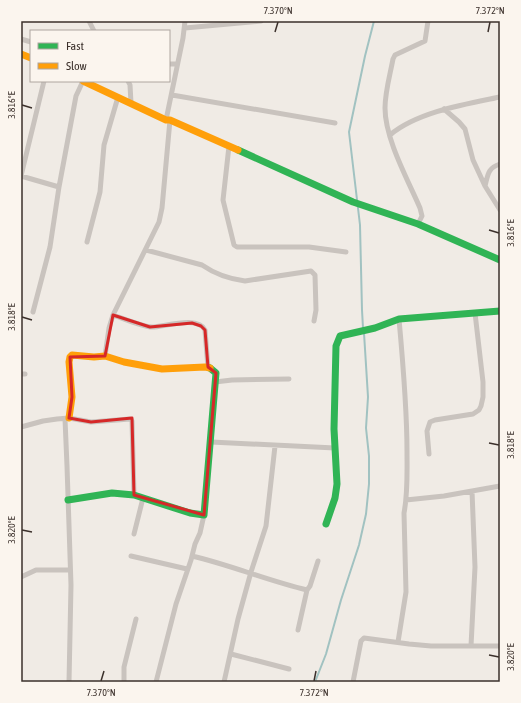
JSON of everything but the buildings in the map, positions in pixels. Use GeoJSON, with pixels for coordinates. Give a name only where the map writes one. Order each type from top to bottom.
{"type":"FeatureCollection","features":[{"type":"Feature","properties":{"kind":"street"},"geometry":{"type":"LineString","coordinates":[[89,21],[94,30]]}},
{"type":"Feature","properties":{"kind":"street"},"geometry":{"type":"LineString","coordinates":[[105,356],[109,328],[113,315],[159,222],[168,120],[185,21]]}},
{"type":"Feature","properties":{"kind":"street"},"geometry":{"type":"LineString","coordinates":[[185,28],[261,21]]}},
{"type":"Feature","properties":{"kind":"street"},"geometry":{"type":"LineString","coordinates":[[418,224],[422,216],[420,208],[390,135],[385,116],[385,100],[393,59],[396,53],[425,41],[428,21]]}},
{"type":"Feature","properties":{"kind":"street"},"geometry":{"type":"LineString","coordinates":[[170,64],[177,64]]}},
{"type":"Feature","properties":{"kind":"street"},"geometry":{"type":"LineString","coordinates":[[44,82],[21,176],[59,187]]}},
{"type":"Feature","properties":{"kind":"street"},"geometry":{"type":"LineString","coordinates":[[33,312],[50,247],[59,187],[76,96],[86,82],[345,198],[418,224],[500,260]]}},
{"type":"Feature","properties":{"kind":"street"},"geometry":{"type":"LineString","coordinates":[[128,82],[131,103]]}},
{"type":"Feature","properties":{"kind":"street"},"geometry":{"type":"LineString","coordinates":[[172,95],[335,123]]}},
{"type":"Feature","properties":{"kind":"street"},"geometry":{"type":"LineString","coordinates":[[87,242],[100,192],[104,145],[118,97]]}},
{"type":"Feature","properties":{"kind":"street"},"geometry":{"type":"LineString","coordinates":[[390,135],[398,128],[412,121],[444,109],[500,97]]}},
{"type":"Feature","properties":{"kind":"street"},"geometry":{"type":"LineString","coordinates":[[444,109],[465,129],[473,160],[500,210]]}},
{"type":"Feature","properties":{"kind":"street"},"geometry":{"type":"LineString","coordinates":[[229,146],[223,200],[234,246],[309,247],[346,252]]}},
{"type":"Feature","properties":{"kind":"street"},"geometry":{"type":"LineString","coordinates":[[486,186],[489,172],[493,167],[500,164]]}},
{"type":"Feature","properties":{"kind":"street"},"geometry":{"type":"LineString","coordinates":[[146,250],[202,265],[225,278],[236,280],[245,281],[311,272],[315,275],[316,310],[314,321]]}},
{"type":"Feature","properties":{"kind":"street"},"geometry":{"type":"LineString","coordinates":[[326,524],[335,498],[337,476],[334,448],[336,346],[340,336],[375,328],[399,318],[500,312]]}},
{"type":"Feature","properties":{"kind":"street"},"geometry":{"type":"LineString","coordinates":[[429,454],[427,431],[430,422],[474,414],[481,406],[483,397],[483,382],[475,313]]}},
{"type":"Feature","properties":{"kind":"street"},"geometry":{"type":"LineString","coordinates":[[113,315],[150,327],[192,323],[201,326],[205,330],[208,368]]}},
{"type":"Feature","properties":{"kind":"street"},"geometry":{"type":"LineString","coordinates":[[398,642],[406,592],[404,513],[406,500],[406,407],[399,318]]}},
{"type":"Feature","properties":{"kind":"street"},"geometry":{"type":"LineString","coordinates":[[69,682],[70,570],[67,418],[71,410],[72,397],[70,357],[72,355],[94,357],[105,356],[124,362],[162,370],[208,368],[214,370],[216,373],[204,515],[176,604],[156,682]]}},
{"type":"Feature","properties":{"kind":"street"},"geometry":{"type":"LineString","coordinates":[[215,382],[232,380],[289,379]]}},
{"type":"Feature","properties":{"kind":"street"},"geometry":{"type":"LineString","coordinates":[[21,427],[43,421],[67,418],[91,422],[130,419],[132,421],[134,495]]}},
{"type":"Feature","properties":{"kind":"street"},"geometry":{"type":"LineString","coordinates":[[211,442],[334,448]]}},
{"type":"Feature","properties":{"kind":"street"},"geometry":{"type":"LineString","coordinates":[[224,682],[251,572],[267,520],[275,446]]}},
{"type":"Feature","properties":{"kind":"street"},"geometry":{"type":"LineString","coordinates":[[406,500],[500,486]]}},
{"type":"Feature","properties":{"kind":"street"},"geometry":{"type":"LineString","coordinates":[[471,646],[475,567],[472,491]]}},
{"type":"Feature","properties":{"kind":"street"},"geometry":{"type":"LineString","coordinates":[[68,500],[112,493],[134,495],[204,515]]}},
{"type":"Feature","properties":{"kind":"street"},"geometry":{"type":"LineString","coordinates":[[134,534],[143,498]]}},
{"type":"Feature","properties":{"kind":"street"},"geometry":{"type":"LineString","coordinates":[[131,556],[187,570]]}},
{"type":"Feature","properties":{"kind":"street"},"geometry":{"type":"LineString","coordinates":[[192,556],[251,572],[282,584],[307,590]]}},
{"type":"Feature","properties":{"kind":"street"},"geometry":{"type":"LineString","coordinates":[[298,630],[307,590],[310,586],[318,561]]}},
{"type":"Feature","properties":{"kind":"street"},"geometry":{"type":"LineString","coordinates":[[21,577],[36,570],[70,570]]}},
{"type":"Feature","properties":{"kind":"street"},"geometry":{"type":"LineString","coordinates":[[124,682],[124,667],[136,619]]}},
{"type":"Feature","properties":{"kind":"street"},"geometry":{"type":"LineString","coordinates":[[354,682],[362,641],[364,638],[431,646],[500,646]]}},
{"type":"Feature","properties":{"kind":"street"},"geometry":{"type":"LineString","coordinates":[[231,654],[289,669]]}},
{"type":"Feature","properties":{"kind":"highlighted area"},"geometry":{"type":"Polygon","coordinates":[[[113,315],[150,327],[192,323],[201,326],[205,330],[208,367],[216,373],[204,515],[134,495],[132,418],[91,422],[69,418],[72,397],[70,357],[105,356],[113,315]]]}},
{"type":"Feature","properties":{"kind":"waterway"},"geometry":{"type":"LineString","coordinates":[[363,328],[360,225],[349,132],[374,21]]}},
{"type":"Feature","properties":{"kind":"waterway"},"geometry":{"type":"LineString","coordinates":[[315,682],[326,654],[341,600],[359,545],[366,514],[369,484],[369,456],[366,428],[368,397],[364,333]]}},
{"type":"Feature","properties":{"kind":"traffic: fast"},"geometry":{"type":"LineString","coordinates":[[238,150],[353,202],[418,224],[500,260]]}},
{"type":"Feature","properties":{"kind":"traffic: fast"},"geometry":{"type":"LineString","coordinates":[[326,524],[335,498],[337,484],[334,429],[336,346],[340,336],[375,328],[399,319],[500,311]]}},
{"type":"Feature","properties":{"kind":"traffic: fast"},"geometry":{"type":"LineString","coordinates":[[68,500],[112,493],[134,495],[190,513],[204,515],[216,373],[210,368]]}},
{"type":"Feature","properties":{"kind":"traffic: slow"},"geometry":{"type":"LineString","coordinates":[[21,54],[30,58]]}},
{"type":"Feature","properties":{"kind":"traffic: slow"},"geometry":{"type":"LineString","coordinates":[[85,82],[166,120],[170,120],[238,150]]}},
{"type":"Feature","properties":{"kind":"traffic: slow"},"geometry":{"type":"LineString","coordinates":[[69,418],[72,397],[69,362],[72,355],[94,357],[105,356],[124,362],[162,369],[210,368]]}}]}
